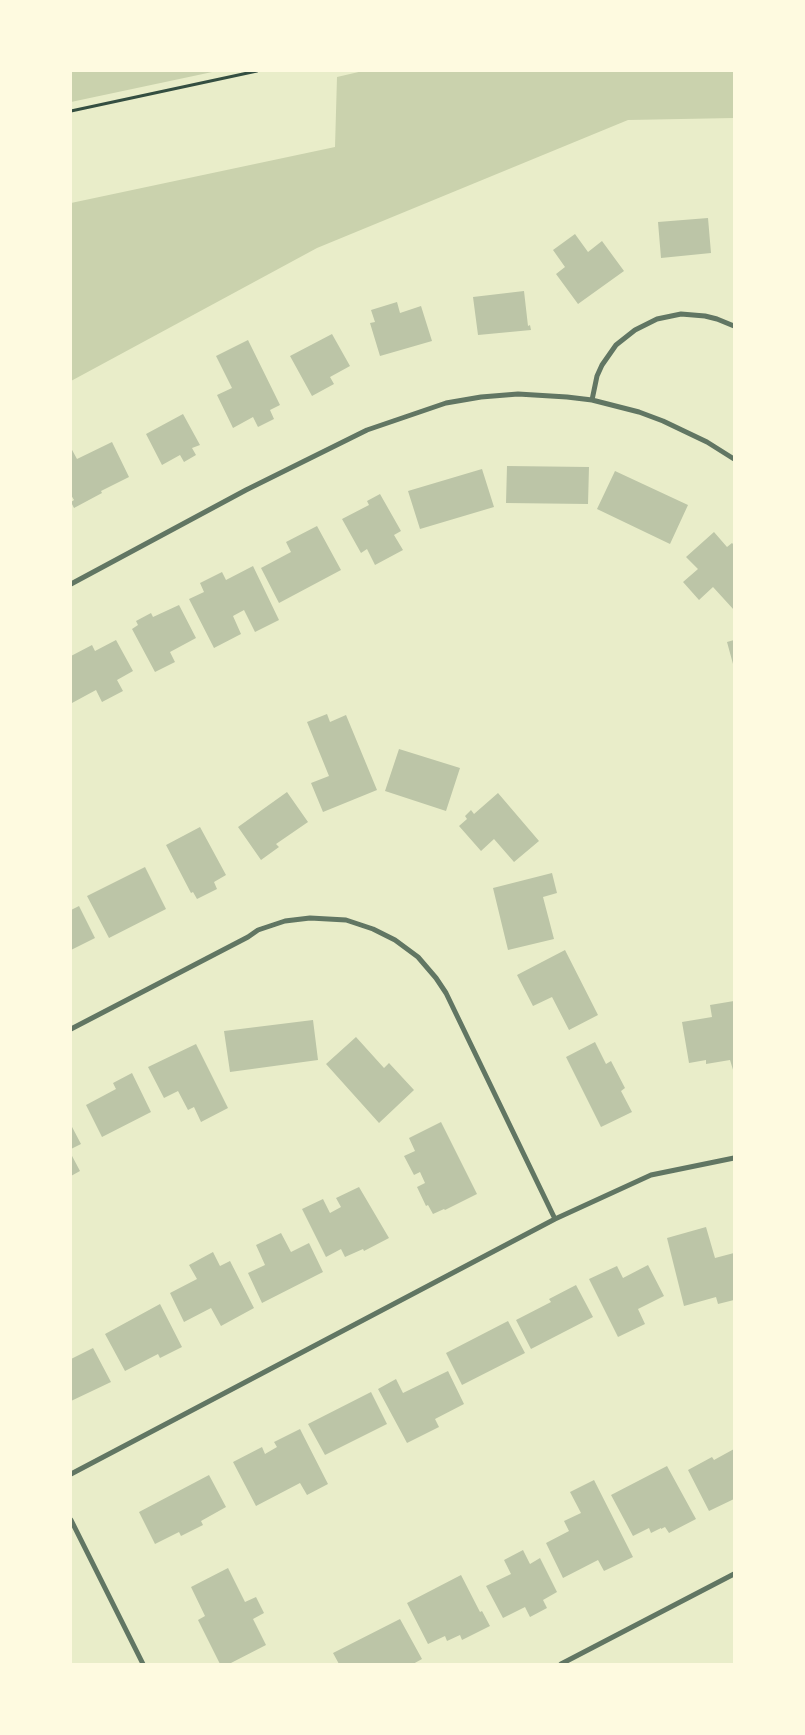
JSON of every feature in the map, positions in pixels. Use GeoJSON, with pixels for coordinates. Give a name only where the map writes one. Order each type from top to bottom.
{"type":"FeatureCollection","features":[{"type":"Feature","properties":{"kind":"street"},"geometry":{"type":"LineString","coordinates":[[592,400],[597,376],[602,365],[616,345],[635,330],[657,319],[681,314],[705,316],[734,326]]}},
{"type":"Feature","properties":{"kind":"street"},"geometry":{"type":"LineString","coordinates":[[71,584],[246,490],[367,430],[446,403],[518,394],[592,400],[663,420],[707,442],[734,460]]}},
{"type":"Feature","properties":{"kind":"street"},"geometry":{"type":"LineString","coordinates":[[71,1029],[248,937],[258,930],[285,921],[310,918],[346,920],[373,929],[410,950],[428,968],[446,993],[555,1219]]}},
{"type":"Feature","properties":{"kind":"street"},"geometry":{"type":"LineString","coordinates":[[71,1474],[555,1219],[651,1175],[734,1158]]}},
{"type":"Feature","properties":{"kind":"street"},"geometry":{"type":"LineString","coordinates":[[71,1520],[143,1664]]}},
{"type":"Feature","properties":{"kind":"street"},"geometry":{"type":"LineString","coordinates":[[561,1664],[734,1574]]}},
{"type":"Feature","properties":{"kind":"path"},"geometry":{"type":"LineString","coordinates":[[71,111],[257,71]]}},
{"type":"Feature","properties":{"kind":"green space"},"geometry":{"type":"Polygon","coordinates":[[[71,71],[217,71],[71,102],[71,71]]]}},
{"type":"Feature","properties":{"kind":"green space"},"geometry":{"type":"Polygon","coordinates":[[[363,71],[734,71],[734,118],[628,120],[317,248],[71,381],[71,203],[335,147],[337,77],[363,71]]]}},
{"type":"Feature","properties":{"kind":"building"},"geometry":{"type":"Polygon","coordinates":[[[708,218],[711,253],[661,258],[658,222],[708,218]]]}},
{"type":"Feature","properties":{"kind":"building"},"geometry":{"type":"Polygon","coordinates":[[[575,234],[588,252],[602,241],[624,271],[578,304],[556,274],[565,267],[553,250],[575,234]]]}},
{"type":"Feature","properties":{"kind":"building"},"geometry":{"type":"Polygon","coordinates":[[[524,291],[528,326],[530,325],[531,330],[478,335],[473,297],[524,291]]]}},
{"type":"Feature","properties":{"kind":"building"},"geometry":{"type":"Polygon","coordinates":[[[397,302],[400,313],[421,306],[432,341],[380,356],[370,323],[375,322],[371,310],[397,302]]]}},
{"type":"Feature","properties":{"kind":"building"},"geometry":{"type":"Polygon","coordinates":[[[332,334],[350,366],[330,377],[334,384],[312,396],[290,356],[332,334]]]}},
{"type":"Feature","properties":{"kind":"building"},"geometry":{"type":"Polygon","coordinates":[[[248,340],[280,405],[270,410],[274,419],[258,427],[253,417],[233,428],[217,395],[232,388],[216,356],[248,340]]]}},
{"type":"Feature","properties":{"kind":"building"},"geometry":{"type":"Polygon","coordinates":[[[183,414],[200,445],[192,448],[196,455],[184,462],[180,455],[162,465],[146,434],[183,414]]]}},
{"type":"Feature","properties":{"kind":"building"},"geometry":{"type":"Polygon","coordinates":[[[112,442],[129,477],[101,491],[102,493],[74,508],[71,502],[74,500],[71,495],[71,448],[77,459],[112,442]]]}},
{"type":"Feature","properties":{"kind":"building"},"geometry":{"type":"Polygon","coordinates":[[[507,466],[589,467],[588,504],[506,503],[507,466]]]}},
{"type":"Feature","properties":{"kind":"building"},"geometry":{"type":"Polygon","coordinates":[[[482,469],[494,507],[420,529],[408,491],[482,469]]]}},
{"type":"Feature","properties":{"kind":"building"},"geometry":{"type":"Polygon","coordinates":[[[615,471],[688,505],[670,544],[597,509],[615,471]]]}},
{"type":"Feature","properties":{"kind":"building"},"geometry":{"type":"Polygon","coordinates":[[[380,494],[401,531],[394,535],[403,550],[375,565],[367,549],[361,553],[342,519],[369,505],[367,501],[380,494]]]}},
{"type":"Feature","properties":{"kind":"building"},"geometry":{"type":"Polygon","coordinates":[[[317,526],[341,570],[279,603],[261,568],[291,552],[286,542],[317,526]]]}},
{"type":"Feature","properties":{"kind":"building"},"geometry":{"type":"Polygon","coordinates":[[[714,532],[727,547],[732,543],[734,545],[734,610],[713,587],[699,600],[683,582],[698,569],[686,557],[714,532]]]}},
{"type":"Feature","properties":{"kind":"building"},"geometry":{"type":"Polygon","coordinates":[[[253,566],[279,620],[255,632],[244,610],[233,616],[241,634],[214,648],[189,599],[204,592],[200,583],[222,572],[226,580],[253,566]]]}},
{"type":"Feature","properties":{"kind":"building"},"geometry":{"type":"Polygon","coordinates":[[[179,605],[196,638],[170,652],[175,662],[155,672],[132,629],[138,625],[136,621],[151,613],[153,617],[179,605]]]}},
{"type":"Feature","properties":{"kind":"building"},"geometry":{"type":"Polygon","coordinates":[[[116,640],[133,671],[117,680],[123,691],[102,702],[96,690],[72,703],[71,656],[92,645],[95,651],[116,640]]]}},
{"type":"Feature","properties":{"kind":"building"},"geometry":{"type":"Polygon","coordinates":[[[734,640],[734,664],[733,664],[727,642],[734,640]]]}},
{"type":"Feature","properties":{"kind":"building"},"geometry":{"type":"Polygon","coordinates":[[[327,714],[330,722],[346,715],[377,790],[323,812],[311,783],[329,776],[307,722],[327,714]]]}},
{"type":"Feature","properties":{"kind":"building"},"geometry":{"type":"Polygon","coordinates":[[[399,749],[460,768],[446,811],[385,791],[399,749]]]}},
{"type":"Feature","properties":{"kind":"building"},"geometry":{"type":"Polygon","coordinates":[[[287,792],[308,822],[276,844],[279,847],[261,860],[238,827],[287,792]]]}},
{"type":"Feature","properties":{"kind":"building"},"geometry":{"type":"Polygon","coordinates":[[[498,793],[539,841],[514,862],[494,839],[481,851],[459,826],[467,819],[465,816],[471,810],[474,814],[498,793]]]}},
{"type":"Feature","properties":{"kind":"building"},"geometry":{"type":"Polygon","coordinates":[[[200,827],[226,875],[214,882],[217,889],[197,899],[193,892],[191,893],[166,845],[200,827]]]}},
{"type":"Feature","properties":{"kind":"building"},"geometry":{"type":"Polygon","coordinates":[[[145,867],[166,909],[109,938],[87,896],[145,867]]]}},
{"type":"Feature","properties":{"kind":"building"},"geometry":{"type":"Polygon","coordinates":[[[552,873],[557,893],[543,897],[554,939],[508,950],[493,888],[552,873]]]}},
{"type":"Feature","properties":{"kind":"building"},"geometry":{"type":"Polygon","coordinates":[[[79,906],[95,938],[71,950],[71,910],[79,906]]]}},
{"type":"Feature","properties":{"kind":"building"},"geometry":{"type":"Polygon","coordinates":[[[565,950],[598,1015],[569,1030],[552,997],[533,1006],[517,975],[565,950]]]}},
{"type":"Feature","properties":{"kind":"building"},"geometry":{"type":"Polygon","coordinates":[[[734,1001],[734,1073],[730,1060],[706,1064],[706,1060],[689,1063],[682,1022],[712,1017],[710,1005],[734,1001]]]}},
{"type":"Feature","properties":{"kind":"building"},"geometry":{"type":"Polygon","coordinates":[[[313,1020],[318,1060],[230,1072],[224,1031],[313,1020]]]}},
{"type":"Feature","properties":{"kind":"building"},"geometry":{"type":"Polygon","coordinates":[[[356,1037],[384,1068],[389,1063],[414,1090],[379,1123],[326,1064],[356,1037]]]}},
{"type":"Feature","properties":{"kind":"building"},"geometry":{"type":"Polygon","coordinates":[[[595,1042],[606,1064],[611,1061],[625,1088],[621,1091],[632,1112],[601,1127],[566,1057],[595,1042]]]}},
{"type":"Feature","properties":{"kind":"building"},"geometry":{"type":"Polygon","coordinates":[[[196,1044],[228,1108],[201,1122],[194,1107],[188,1110],[178,1091],[164,1098],[148,1067],[196,1044]]]}},
{"type":"Feature","properties":{"kind":"building"},"geometry":{"type":"Polygon","coordinates":[[[132,1073],[151,1112],[102,1137],[86,1105],[116,1089],[113,1083],[132,1073]]]}},
{"type":"Feature","properties":{"kind":"building"},"geometry":{"type":"Polygon","coordinates":[[[441,1122],[477,1194],[433,1214],[428,1205],[426,1206],[417,1187],[425,1183],[420,1172],[414,1175],[404,1156],[415,1151],[409,1138],[441,1122]]]}},
{"type":"Feature","properties":{"kind":"building"},"geometry":{"type":"Polygon","coordinates":[[[71,1125],[81,1144],[71,1149],[71,1125]]]}},
{"type":"Feature","properties":{"kind":"building"},"geometry":{"type":"Polygon","coordinates":[[[71,1154],[80,1171],[71,1176],[71,1154]]]}},
{"type":"Feature","properties":{"kind":"building"},"geometry":{"type":"Polygon","coordinates":[[[359,1187],[389,1238],[364,1251],[363,1249],[345,1257],[341,1249],[326,1257],[302,1209],[323,1199],[330,1213],[341,1207],[336,1198],[359,1187]]]}},
{"type":"Feature","properties":{"kind":"building"},"geometry":{"type":"Polygon","coordinates":[[[706,1227],[715,1258],[734,1253],[734,1300],[718,1304],[716,1297],[684,1306],[667,1238],[706,1227]]]}},
{"type":"Feature","properties":{"kind":"building"},"geometry":{"type":"Polygon","coordinates":[[[281,1233],[291,1252],[309,1243],[323,1272],[262,1303],[248,1273],[265,1265],[256,1245],[281,1233]]]}},
{"type":"Feature","properties":{"kind":"building"},"geometry":{"type":"Polygon","coordinates":[[[213,1252],[220,1266],[230,1261],[254,1308],[221,1326],[211,1308],[184,1322],[170,1293],[197,1279],[189,1265],[213,1252]]]}},
{"type":"Feature","properties":{"kind":"building"},"geometry":{"type":"Polygon","coordinates":[[[648,1265],[664,1296],[638,1309],[645,1324],[618,1337],[589,1279],[617,1266],[623,1278],[648,1265]]]}},
{"type":"Feature","properties":{"kind":"building"},"geometry":{"type":"Polygon","coordinates":[[[576,1285],[593,1317],[531,1349],[516,1320],[551,1302],[549,1299],[576,1285]]]}},
{"type":"Feature","properties":{"kind":"building"},"geometry":{"type":"Polygon","coordinates":[[[160,1304],[182,1347],[160,1358],[158,1354],[125,1371],[105,1334],[160,1304]]]}},
{"type":"Feature","properties":{"kind":"building"},"geometry":{"type":"Polygon","coordinates":[[[508,1321],[525,1353],[462,1385],[446,1353],[508,1321]]]}},
{"type":"Feature","properties":{"kind":"building"},"geometry":{"type":"Polygon","coordinates":[[[93,1348],[111,1382],[71,1401],[71,1359],[93,1348]]]}},
{"type":"Feature","properties":{"kind":"building"},"geometry":{"type":"Polygon","coordinates":[[[448,1371],[464,1404],[435,1419],[439,1427],[407,1443],[378,1389],[396,1379],[403,1393],[448,1371]]]}},
{"type":"Feature","properties":{"kind":"building"},"geometry":{"type":"Polygon","coordinates":[[[371,1392],[387,1424],[325,1455],[308,1424],[371,1392]]]}},
{"type":"Feature","properties":{"kind":"building"},"geometry":{"type":"Polygon","coordinates":[[[300,1429],[328,1484],[307,1495],[300,1483],[256,1506],[233,1462],[262,1447],[265,1454],[277,1447],[274,1442],[300,1429]]]}},
{"type":"Feature","properties":{"kind":"building"},"geometry":{"type":"Polygon","coordinates":[[[734,1449],[734,1499],[709,1511],[688,1470],[712,1457],[714,1460],[734,1449]]]}},
{"type":"Feature","properties":{"kind":"building"},"geometry":{"type":"Polygon","coordinates":[[[667,1466],[696,1519],[669,1533],[665,1527],[651,1533],[649,1528],[633,1536],[611,1495],[667,1466]]]}},
{"type":"Feature","properties":{"kind":"building"},"geometry":{"type":"Polygon","coordinates":[[[209,1475],[226,1507],[201,1521],[203,1525],[181,1536],[179,1532],[155,1544],[139,1512],[209,1475]]]}},
{"type":"Feature","properties":{"kind":"building"},"geometry":{"type":"Polygon","coordinates":[[[594,1480],[633,1557],[604,1571],[598,1560],[563,1578],[546,1543],[569,1531],[564,1521],[581,1513],[570,1492],[594,1480]]]}},
{"type":"Feature","properties":{"kind":"building"},"geometry":{"type":"Polygon","coordinates":[[[523,1550],[530,1564],[540,1558],[557,1592],[543,1600],[547,1608],[530,1617],[525,1607],[503,1618],[486,1586],[511,1574],[504,1560],[523,1550]]]}},
{"type":"Feature","properties":{"kind":"building"},"geometry":{"type":"Polygon","coordinates":[[[228,1568],[245,1602],[256,1597],[264,1613],[253,1619],[266,1645],[229,1664],[220,1664],[198,1620],[205,1616],[191,1587],[228,1568]]]}},
{"type":"Feature","properties":{"kind":"building"},"geometry":{"type":"Polygon","coordinates":[[[461,1575],[480,1612],[482,1611],[490,1626],[462,1640],[460,1635],[447,1641],[445,1636],[428,1644],[407,1603],[461,1575]]]}},
{"type":"Feature","properties":{"kind":"building"},"geometry":{"type":"Polygon","coordinates":[[[400,1619],[422,1659],[413,1664],[339,1664],[333,1653],[400,1619]]]}}]}
